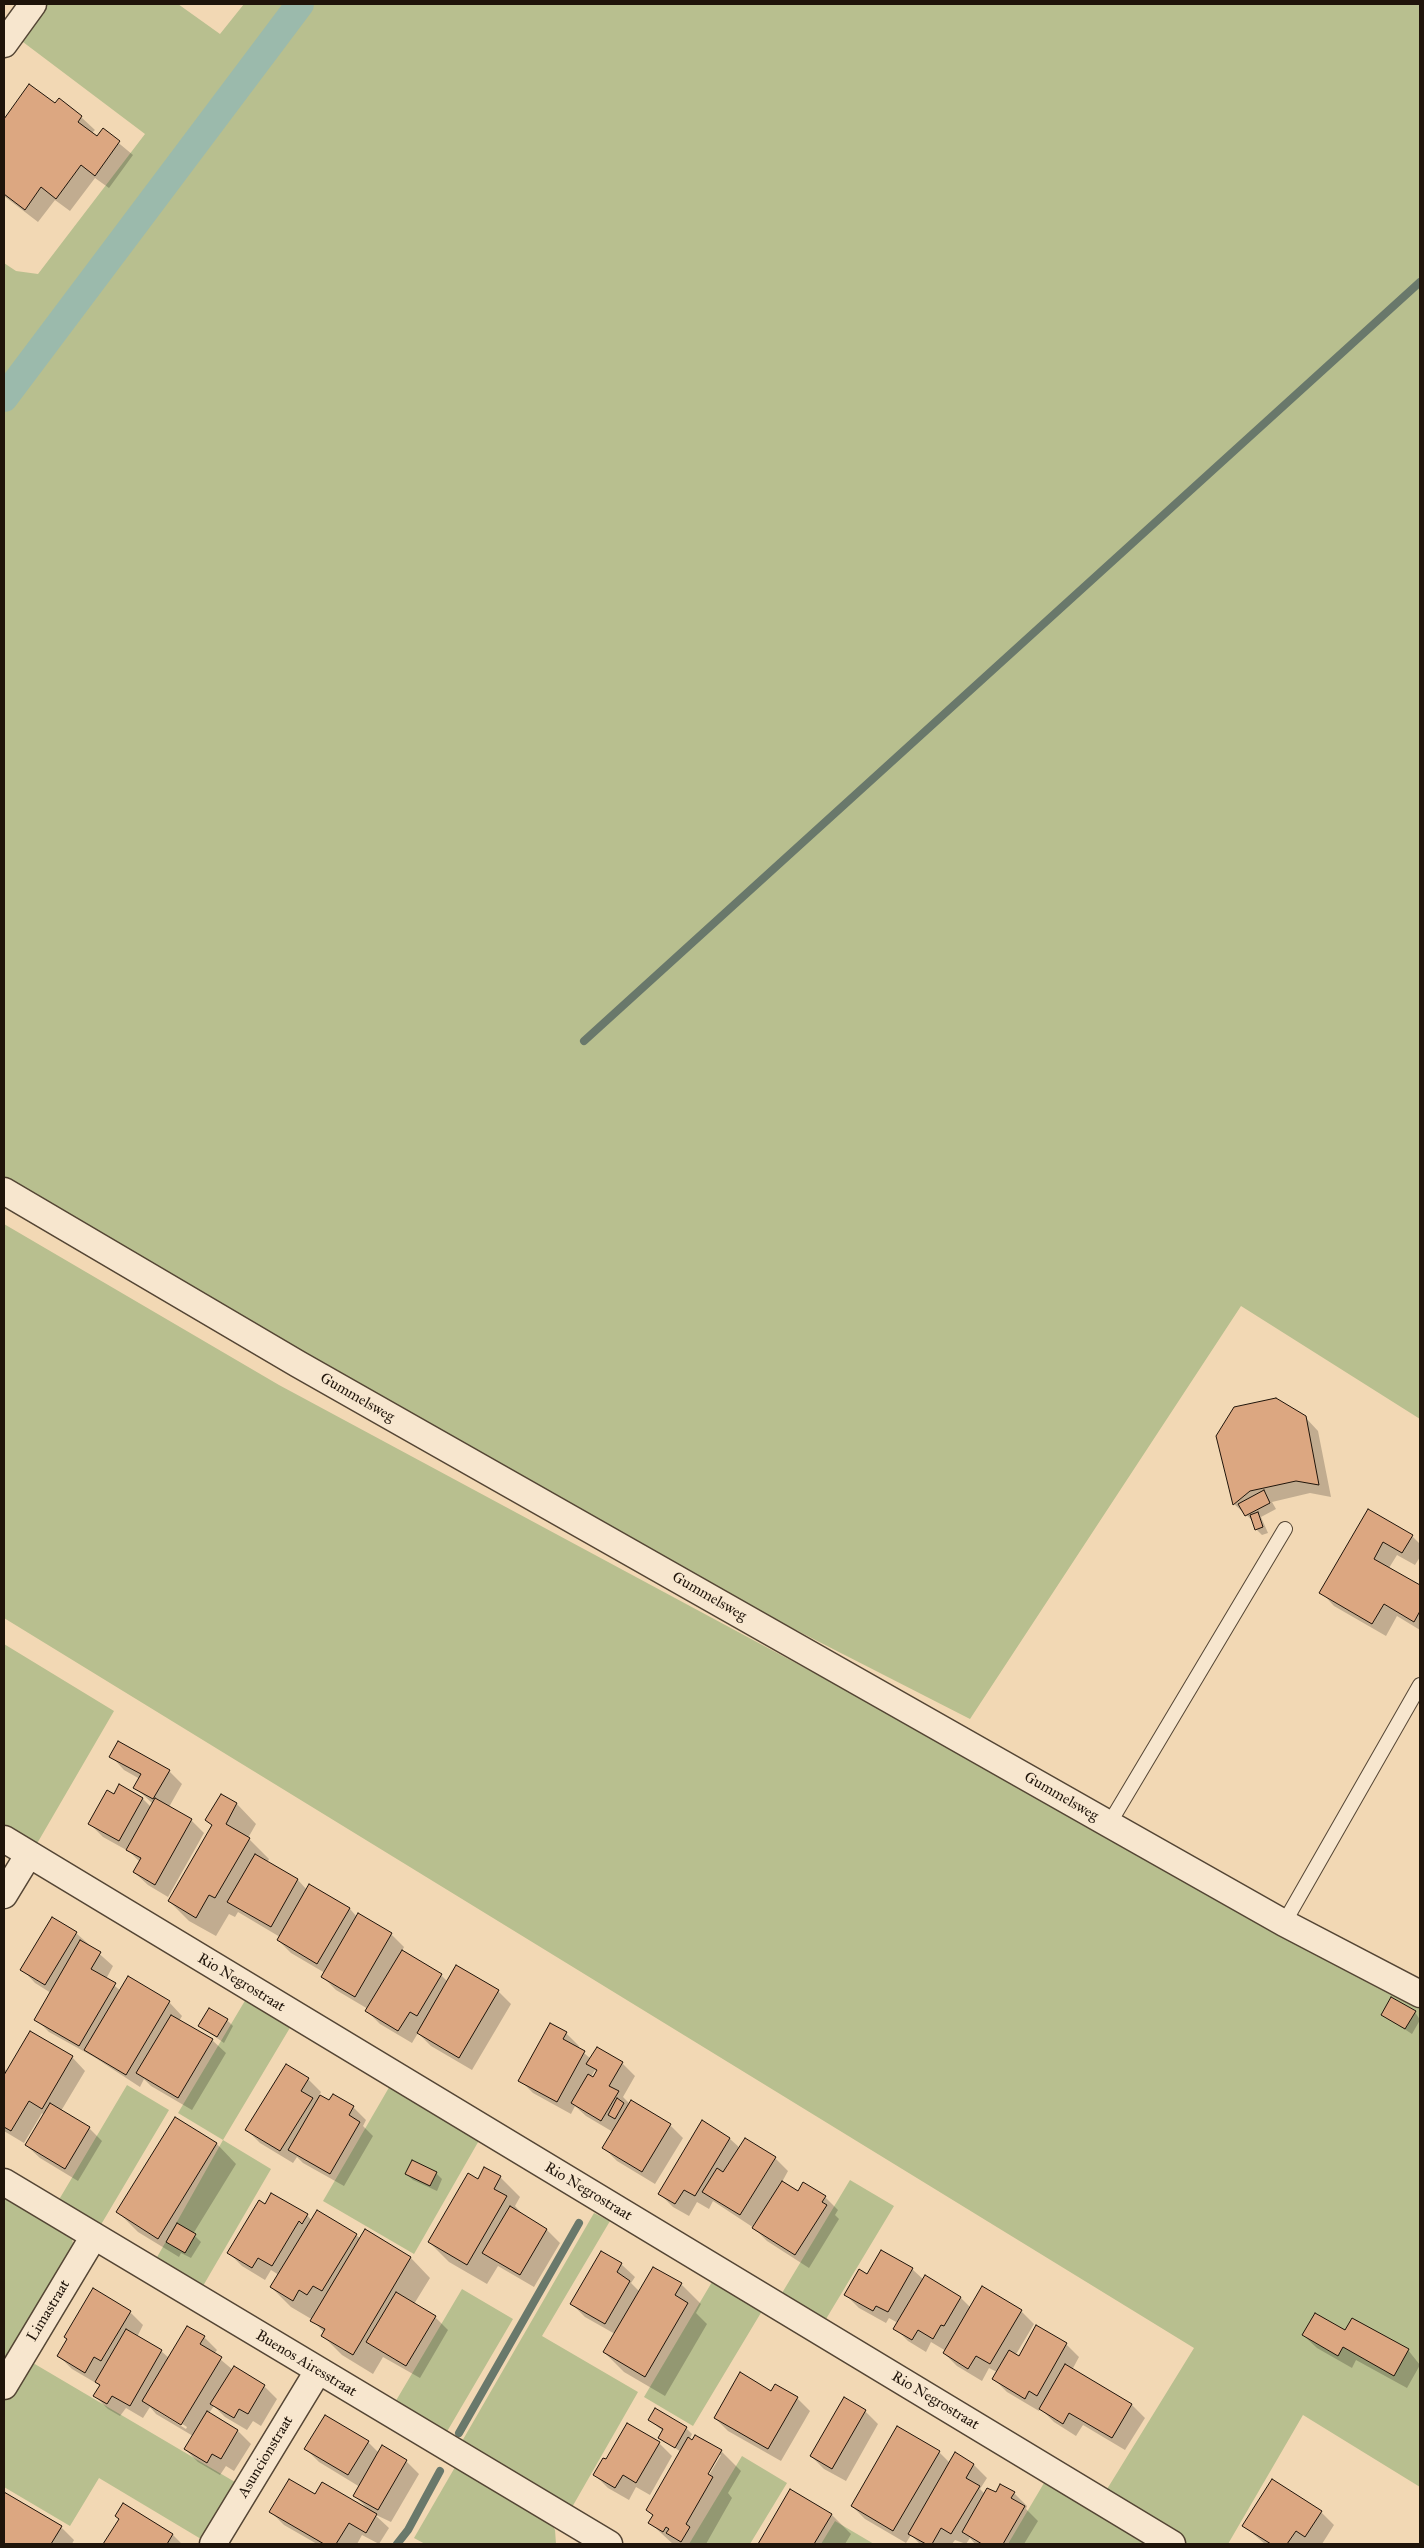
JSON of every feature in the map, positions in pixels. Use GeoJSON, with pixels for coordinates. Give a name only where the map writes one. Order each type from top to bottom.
{"type":"FeatureCollection","features":[{"type":"Feature","properties":{"kind":"street"},"geometry":{"type":"LineString","coordinates":[[4,44],[33,4]]}},
{"type":"Feature","properties":{"kind":"street","name":"Gummelsweg"},"geometry":{"type":"LineString","coordinates":[[4,1191],[298,1364],[1109,1824],[1284,1923],[1420,1994]]}},
{"type":"Feature","properties":{"kind":"street","name":"Rio Negrostraat"},"geometry":{"type":"LineString","coordinates":[[4,1839],[1172,2544]]}},
{"type":"Feature","properties":{"kind":"street"},"geometry":{"type":"LineString","coordinates":[[4,1895],[29,1854]]}},
{"type":"Feature","properties":{"kind":"street","name":"Buenos Airesstraat"},"geometry":{"type":"LineString","coordinates":[[4,2182],[318,2371],[572,2535],[609,2544]]}},
{"type":"Feature","properties":{"kind":"street","name":"Limastraat"},"geometry":{"type":"LineString","coordinates":[[4,2386],[94,2236]]}},
{"type":"Feature","properties":{"kind":"street","name":"Asuncionstraat"},"geometry":{"type":"LineString","coordinates":[[214,2544],[318,2371]]}},
{"type":"Feature","properties":{"kind":"lane"},"geometry":{"type":"LineString","coordinates":[[1109,1824],[1285,1529]]}},
{"type":"Feature","properties":{"kind":"lane"},"geometry":{"type":"LineString","coordinates":[[1284,1923],[1420,1685]]}},
{"type":"Feature","properties":{"kind":"green space"},"geometry":{"type":"Polygon","coordinates":[[[43,4],[178,4],[220,34],[244,4],[1420,4],[1420,1419],[1241,1306],[970,1719],[285,1369],[4,1203],[4,263],[16,271],[38,274],[145,134],[19,39],[43,4]]]}},
{"type":"Feature","properties":{"kind":"green space"},"geometry":{"type":"Polygon","coordinates":[[[4,1224],[279,1385],[952,1747],[1420,2004],[1420,2487],[1303,2415],[1228,2544],[1188,2544],[1104,2494],[1194,2348],[4,1618],[4,1224]]]}},
{"type":"Feature","properties":{"kind":"green space"},"geometry":{"type":"Polygon","coordinates":[[[4,1644],[114,1711],[35,1847],[4,1829],[4,1644]]]}},
{"type":"Feature","properties":{"kind":"green space"},"geometry":{"type":"Polygon","coordinates":[[[246,1999],[291,2026],[223,2140],[178,2113],[246,1999]]]}},
{"type":"Feature","properties":{"kind":"green space"},"geometry":{"type":"Polygon","coordinates":[[[391,2084],[481,2137],[414,2254],[323,2201],[391,2084]]]}},
{"type":"Feature","properties":{"kind":"green space"},"geometry":{"type":"Polygon","coordinates":[[[127,2085],[169,2110],[99,2228],[57,2203],[127,2085]]]}},
{"type":"Feature","properties":{"kind":"green space"},"geometry":{"type":"Polygon","coordinates":[[[223,2140],[271,2169],[203,2286],[156,2259],[223,2140]]]}},
{"type":"Feature","properties":{"kind":"green space"},"geometry":{"type":"Polygon","coordinates":[[[850,2180],[894,2206],[823,2324],[779,2298],[850,2180]]]}},
{"type":"Feature","properties":{"kind":"green space"},"geometry":{"type":"Polygon","coordinates":[[[4,2189],[72,2238],[74,2250],[11,2361],[4,2357],[4,2189]]]}},
{"type":"Feature","properties":{"kind":"green space"},"geometry":{"type":"Polygon","coordinates":[[[594,2213],[610,2221],[542,2336],[638,2392],[571,2509],[461,2443],[594,2213]]]}},
{"type":"Feature","properties":{"kind":"green space"},"geometry":{"type":"Polygon","coordinates":[[[712,2282],[762,2311],[693,2426],[644,2397],[712,2282]]]}},
{"type":"Feature","properties":{"kind":"green space"},"geometry":{"type":"Polygon","coordinates":[[[462,2289],[513,2319],[445,2435],[394,2404],[462,2289]]]}},
{"type":"Feature","properties":{"kind":"green space"},"geometry":{"type":"Polygon","coordinates":[[[28,2360],[240,2485],[206,2542],[99,2478],[70,2526],[4,2487],[4,2401],[28,2360]]]}},
{"type":"Feature","properties":{"kind":"green space"},"geometry":{"type":"Polygon","coordinates":[[[742,2456],[787,2483],[750,2544],[689,2544],[742,2456]]]}},
{"type":"Feature","properties":{"kind":"green space"},"geometry":{"type":"Polygon","coordinates":[[[458,2462],[550,2520],[555,2530],[556,2544],[425,2544],[414,2538],[458,2462]]]}},
{"type":"Feature","properties":{"kind":"green space"},"geometry":{"type":"Polygon","coordinates":[[[1044,2483],[1140,2539],[1144,2544],[1008,2544],[1044,2483]]]}},
{"type":"Feature","properties":{"kind":"green space"},"geometry":{"type":"Polygon","coordinates":[[[835,2521],[874,2544],[821,2544],[835,2521]]]}},
{"type":"Feature","properties":{"kind":"building"},"geometry":{"type":"Polygon","coordinates":[[[29,84],[55,103],[59,98],[82,116],[78,122],[97,136],[103,128],[120,141],[95,176],[81,165],[56,199],[41,187],[25,210],[4,194],[4,119],[29,84]]]}},
{"type":"Feature","properties":{"kind":"building"},"geometry":{"type":"Polygon","coordinates":[[[1276,1398],[1306,1416],[1319,1485],[1296,1481],[1250,1491],[1233,1505],[1216,1436],[1234,1407],[1276,1398]]]}},
{"type":"Feature","properties":{"kind":"building"},"geometry":{"type":"Polygon","coordinates":[[[1264,1490],[1270,1503],[1245,1516],[1238,1504],[1264,1490]]]}},
{"type":"Feature","properties":{"kind":"building"},"geometry":{"type":"Polygon","coordinates":[[[1368,1509],[1413,1535],[1402,1553],[1383,1542],[1374,1559],[1420,1585],[1420,1611],[1414,1622],[1384,1604],[1372,1624],[1319,1593],[1368,1509]]]}},
{"type":"Feature","properties":{"kind":"building"},"geometry":{"type":"Polygon","coordinates":[[[1258,1512],[1263,1527],[1255,1530],[1250,1515],[1258,1512]]]}},
{"type":"Feature","properties":{"kind":"building"},"geometry":{"type":"Polygon","coordinates":[[[118,1741],[170,1770],[153,1799],[133,1788],[141,1774],[109,1757],[118,1741]]]}},
{"type":"Feature","properties":{"kind":"building"},"geometry":{"type":"Polygon","coordinates":[[[119,1784],[143,1798],[119,1841],[88,1824],[107,1790],[114,1794],[119,1784]]]}},
{"type":"Feature","properties":{"kind":"building"},"geometry":{"type":"Polygon","coordinates":[[[221,1794],[237,1803],[226,1824],[250,1838],[215,1898],[209,1895],[196,1918],[168,1901],[212,1825],[205,1820],[221,1794]]]}},
{"type":"Feature","properties":{"kind":"building"},"geometry":{"type":"Polygon","coordinates":[[[155,1798],[192,1819],[155,1885],[133,1872],[141,1858],[126,1850],[155,1798]]]}},
{"type":"Feature","properties":{"kind":"building"},"geometry":{"type":"Polygon","coordinates":[[[255,1854],[298,1879],[271,1927],[227,1902],[255,1854]]]}},
{"type":"Feature","properties":{"kind":"building"},"geometry":{"type":"Polygon","coordinates":[[[309,1884],[350,1908],[317,1964],[277,1940],[309,1884]]]}},
{"type":"Feature","properties":{"kind":"building"},"geometry":{"type":"Polygon","coordinates":[[[358,1913],[392,1933],[355,1997],[321,1977],[358,1913]]]}},
{"type":"Feature","properties":{"kind":"building"},"geometry":{"type":"Polygon","coordinates":[[[52,1917],[77,1932],[45,1985],[20,1970],[52,1917]]]}},
{"type":"Feature","properties":{"kind":"building"},"geometry":{"type":"Polygon","coordinates":[[[80,1940],[101,1952],[91,1969],[116,1983],[79,2046],[34,2020],[80,1940]]]}},
{"type":"Feature","properties":{"kind":"building"},"geometry":{"type":"Polygon","coordinates":[[[402,1950],[442,1974],[417,2016],[410,2012],[398,2031],[365,2011],[402,1950]]]}},
{"type":"Feature","properties":{"kind":"building"},"geometry":{"type":"Polygon","coordinates":[[[456,1965],[499,1990],[459,2058],[417,2033],[456,1965]]]}},
{"type":"Feature","properties":{"kind":"building"},"geometry":{"type":"Polygon","coordinates":[[[128,1976],[170,2001],[126,2075],[84,2050],[128,1976]]]}},
{"type":"Feature","properties":{"kind":"building"},"geometry":{"type":"Polygon","coordinates":[[[1391,1997],[1416,2011],[1405,2029],[1381,2015],[1391,1997]]]}},
{"type":"Feature","properties":{"kind":"building"},"geometry":{"type":"Polygon","coordinates":[[[209,2008],[228,2019],[217,2037],[198,2026],[209,2008]]]}},
{"type":"Feature","properties":{"kind":"building"},"geometry":{"type":"Polygon","coordinates":[[[171,2015],[213,2039],[178,2098],[136,2073],[171,2015]]]}},
{"type":"Feature","properties":{"kind":"building"},"geometry":{"type":"Polygon","coordinates":[[[550,2023],[567,2032],[563,2039],[585,2051],[557,2102],[518,2081],[550,2023]]]}},
{"type":"Feature","properties":{"kind":"building"},"geometry":{"type":"Polygon","coordinates":[[[30,2031],[73,2056],[42,2109],[29,2101],[11,2131],[4,2127],[4,2075],[30,2031]]]}},
{"type":"Feature","properties":{"kind":"building"},"geometry":{"type":"Polygon","coordinates":[[[597,2047],[623,2062],[609,2086],[619,2091],[601,2121],[571,2103],[588,2074],[593,2077],[597,2070],[586,2064],[597,2047]]]}},
{"type":"Feature","properties":{"kind":"building"},"geometry":{"type":"Polygon","coordinates":[[[286,2064],[309,2078],[301,2091],[313,2098],[280,2151],[245,2130],[286,2064]]]}},
{"type":"Feature","properties":{"kind":"building"},"geometry":{"type":"Polygon","coordinates":[[[333,2094],[354,2106],[349,2115],[360,2122],[330,2174],[288,2150],[320,2095],[329,2100],[333,2094]]]}},
{"type":"Feature","properties":{"kind":"building"},"geometry":{"type":"Polygon","coordinates":[[[617,2098],[624,2103],[615,2119],[608,2115],[617,2098]]]}},
{"type":"Feature","properties":{"kind":"building"},"geometry":{"type":"Polygon","coordinates":[[[631,2100],[671,2124],[642,2172],[602,2148],[631,2100]]]}},
{"type":"Feature","properties":{"kind":"building"},"geometry":{"type":"Polygon","coordinates":[[[50,2103],[90,2127],[65,2169],[25,2145],[50,2103]]]}},
{"type":"Feature","properties":{"kind":"building"},"geometry":{"type":"Polygon","coordinates":[[[175,2117],[217,2143],[158,2239],[116,2212],[175,2117]]]}},
{"type":"Feature","properties":{"kind":"building"},"geometry":{"type":"Polygon","coordinates":[[[702,2120],[730,2138],[695,2196],[684,2190],[675,2204],[658,2194],[702,2120]]]}},
{"type":"Feature","properties":{"kind":"building"},"geometry":{"type":"Polygon","coordinates":[[[745,2138],[776,2157],[740,2215],[702,2192],[717,2168],[723,2172],[745,2138]]]}},
{"type":"Feature","properties":{"kind":"building"},"geometry":{"type":"Polygon","coordinates":[[[412,2160],[437,2172],[430,2186],[405,2174],[412,2160]]]}},
{"type":"Feature","properties":{"kind":"building"},"geometry":{"type":"Polygon","coordinates":[[[484,2167],[501,2176],[494,2189],[507,2196],[467,2265],[428,2242],[468,2173],[478,2179],[484,2167]]]}},
{"type":"Feature","properties":{"kind":"building"},"geometry":{"type":"Polygon","coordinates":[[[782,2181],[798,2191],[803,2182],[826,2196],[822,2202],[827,2205],[795,2255],[752,2228],[782,2181]]]}},
{"type":"Feature","properties":{"kind":"building"},"geometry":{"type":"Polygon","coordinates":[[[271,2193],[308,2214],[302,2224],[299,2221],[272,2266],[258,2258],[252,2268],[227,2253],[259,2200],[265,2204],[271,2193]]]}},
{"type":"Feature","properties":{"kind":"building"},"geometry":{"type":"Polygon","coordinates":[[[510,2206],[547,2229],[520,2275],[482,2253],[510,2206]]]}},
{"type":"Feature","properties":{"kind":"building"},"geometry":{"type":"Polygon","coordinates":[[[317,2210],[357,2234],[322,2291],[313,2286],[307,2295],[299,2290],[293,2301],[270,2287],[317,2210]]]}},
{"type":"Feature","properties":{"kind":"building"},"geometry":{"type":"Polygon","coordinates":[[[177,2223],[196,2234],[185,2253],[166,2242],[177,2223]]]}},
{"type":"Feature","properties":{"kind":"building"},"geometry":{"type":"Polygon","coordinates":[[[365,2229],[411,2257],[353,2355],[321,2336],[325,2329],[310,2321],[365,2229]]]}},
{"type":"Feature","properties":{"kind":"building"},"geometry":{"type":"Polygon","coordinates":[[[881,2250],[913,2268],[888,2312],[876,2306],[873,2311],[844,2295],[859,2269],[867,2274],[881,2250]]]}},
{"type":"Feature","properties":{"kind":"building"},"geometry":{"type":"Polygon","coordinates":[[[601,2251],[622,2263],[617,2272],[630,2281],[605,2324],[570,2304],[601,2251]]]}},
{"type":"Feature","properties":{"kind":"building"},"geometry":{"type":"Polygon","coordinates":[[[653,2267],[682,2283],[675,2295],[688,2303],[645,2377],[603,2352],[653,2267]]]}},
{"type":"Feature","properties":{"kind":"building"},"geometry":{"type":"Polygon","coordinates":[[[925,2275],[961,2297],[944,2326],[941,2325],[933,2339],[918,2330],[912,2340],[893,2329],[925,2275]]]}},
{"type":"Feature","properties":{"kind":"building"},"geometry":{"type":"Polygon","coordinates":[[[982,2286],[1022,2310],[990,2364],[976,2356],[968,2369],[943,2353],[982,2286]]]}},
{"type":"Feature","properties":{"kind":"building"},"geometry":{"type":"Polygon","coordinates":[[[93,2288],[131,2311],[101,2361],[94,2357],[85,2373],[57,2356],[67,2339],[64,2337],[93,2288]]]}},
{"type":"Feature","properties":{"kind":"building"},"geometry":{"type":"Polygon","coordinates":[[[396,2292],[436,2316],[406,2366],[366,2342],[396,2292]]]}},
{"type":"Feature","properties":{"kind":"building"},"geometry":{"type":"Polygon","coordinates":[[[1315,2313],[1345,2330],[1352,2318],[1409,2349],[1394,2376],[1343,2347],[1338,2356],[1302,2335],[1315,2313]]]}},
{"type":"Feature","properties":{"kind":"building"},"geometry":{"type":"Polygon","coordinates":[[[1036,2325],[1067,2343],[1037,2396],[1029,2391],[1025,2399],[992,2379],[1009,2350],[1019,2356],[1036,2325]]]}},
{"type":"Feature","properties":{"kind":"building"},"geometry":{"type":"Polygon","coordinates":[[[187,2326],[205,2336],[200,2344],[222,2357],[181,2425],[142,2401],[187,2326]]]}},
{"type":"Feature","properties":{"kind":"building"},"geometry":{"type":"Polygon","coordinates":[[[126,2329],[162,2350],[130,2406],[112,2396],[107,2404],[93,2396],[100,2385],[95,2382],[126,2329]]]}},
{"type":"Feature","properties":{"kind":"building"},"geometry":{"type":"Polygon","coordinates":[[[1065,2364],[1132,2404],[1112,2438],[1069,2413],[1063,2424],[1039,2409],[1065,2364]]]}},
{"type":"Feature","properties":{"kind":"building"},"geometry":{"type":"Polygon","coordinates":[[[234,2366],[265,2385],[248,2414],[239,2409],[234,2418],[210,2404],[234,2366]]]}},
{"type":"Feature","properties":{"kind":"building"},"geometry":{"type":"Polygon","coordinates":[[[740,2372],[771,2391],[775,2384],[798,2397],[768,2449],[714,2418],[740,2372]]]}},
{"type":"Feature","properties":{"kind":"building"},"geometry":{"type":"Polygon","coordinates":[[[844,2397],[866,2410],[832,2469],[810,2456],[844,2397]]]}},
{"type":"Feature","properties":{"kind":"building"},"geometry":{"type":"Polygon","coordinates":[[[655,2408],[687,2427],[675,2448],[658,2438],[663,2429],[648,2420],[655,2408]]]}},
{"type":"Feature","properties":{"kind":"building"},"geometry":{"type":"Polygon","coordinates":[[[207,2411],[238,2430],[221,2459],[212,2454],[207,2463],[184,2449],[207,2411]]]}},
{"type":"Feature","properties":{"kind":"building"},"geometry":{"type":"Polygon","coordinates":[[[325,2415],[369,2441],[348,2475],[304,2449],[325,2415]]]}},
{"type":"Feature","properties":{"kind":"building"},"geometry":{"type":"Polygon","coordinates":[[[627,2423],[660,2442],[636,2483],[623,2475],[615,2488],[593,2475],[603,2458],[606,2459],[627,2423]]]}},
{"type":"Feature","properties":{"kind":"building"},"geometry":{"type":"Polygon","coordinates":[[[897,2426],[940,2451],[893,2531],[851,2506],[897,2426]]]}},
{"type":"Feature","properties":{"kind":"building"},"geometry":{"type":"Polygon","coordinates":[[[695,2435],[722,2450],[708,2474],[713,2477],[686,2524],[690,2527],[681,2542],[666,2533],[669,2529],[666,2527],[663,2532],[648,2523],[653,2515],[646,2510],[688,2437],[692,2440],[695,2435]]]}},
{"type":"Feature","properties":{"kind":"building"},"geometry":{"type":"Polygon","coordinates":[[[382,2445],[407,2460],[378,2510],[353,2496],[382,2445]]]}},
{"type":"Feature","properties":{"kind":"building"},"geometry":{"type":"Polygon","coordinates":[[[955,2452],[974,2464],[966,2478],[980,2486],[951,2534],[941,2528],[932,2544],[926,2544],[908,2534],[955,2452]]]}},
{"type":"Feature","properties":{"kind":"building"},"geometry":{"type":"Polygon","coordinates":[[[289,2479],[315,2494],[322,2482],[377,2514],[366,2533],[349,2523],[336,2544],[324,2544],[269,2512],[289,2479]]]}},
{"type":"Feature","properties":{"kind":"building"},"geometry":{"type":"Polygon","coordinates":[[[1272,2479],[1322,2511],[1305,2537],[1296,2531],[1287,2544],[1271,2544],[1242,2526],[1272,2479]]]}},
{"type":"Feature","properties":{"kind":"building"},"geometry":{"type":"Polygon","coordinates":[[[1000,2484],[1015,2492],[1011,2498],[1025,2506],[1003,2544],[982,2544],[962,2532],[987,2488],[996,2492],[1000,2484]]]}},
{"type":"Feature","properties":{"kind":"building"},"geometry":{"type":"Polygon","coordinates":[[[790,2489],[832,2514],[814,2544],[758,2544],[790,2489]]]}},
{"type":"Feature","properties":{"kind":"building"},"geometry":{"type":"Polygon","coordinates":[[[4,2492],[62,2526],[51,2544],[4,2544],[4,2492]]]}},
{"type":"Feature","properties":{"kind":"building"},"geometry":{"type":"Polygon","coordinates":[[[123,2503],[173,2534],[167,2544],[103,2544],[119,2519],[115,2516],[123,2503]]]}},
{"type":"Feature","properties":{"kind":"waterway"},"geometry":{"type":"LineString","coordinates":[[4,398],[300,4]]}},
{"type":"Feature","properties":{"kind":"waterway"},"geometry":{"type":"LineString","coordinates":[[584,1041],[1420,282]]}},
{"type":"Feature","properties":{"kind":"waterway"},"geometry":{"type":"LineString","coordinates":[[459,2433],[579,2223]]}},
{"type":"Feature","properties":{"kind":"waterway"},"geometry":{"type":"LineString","coordinates":[[397,2544],[408,2530],[440,2471]]}}]}
